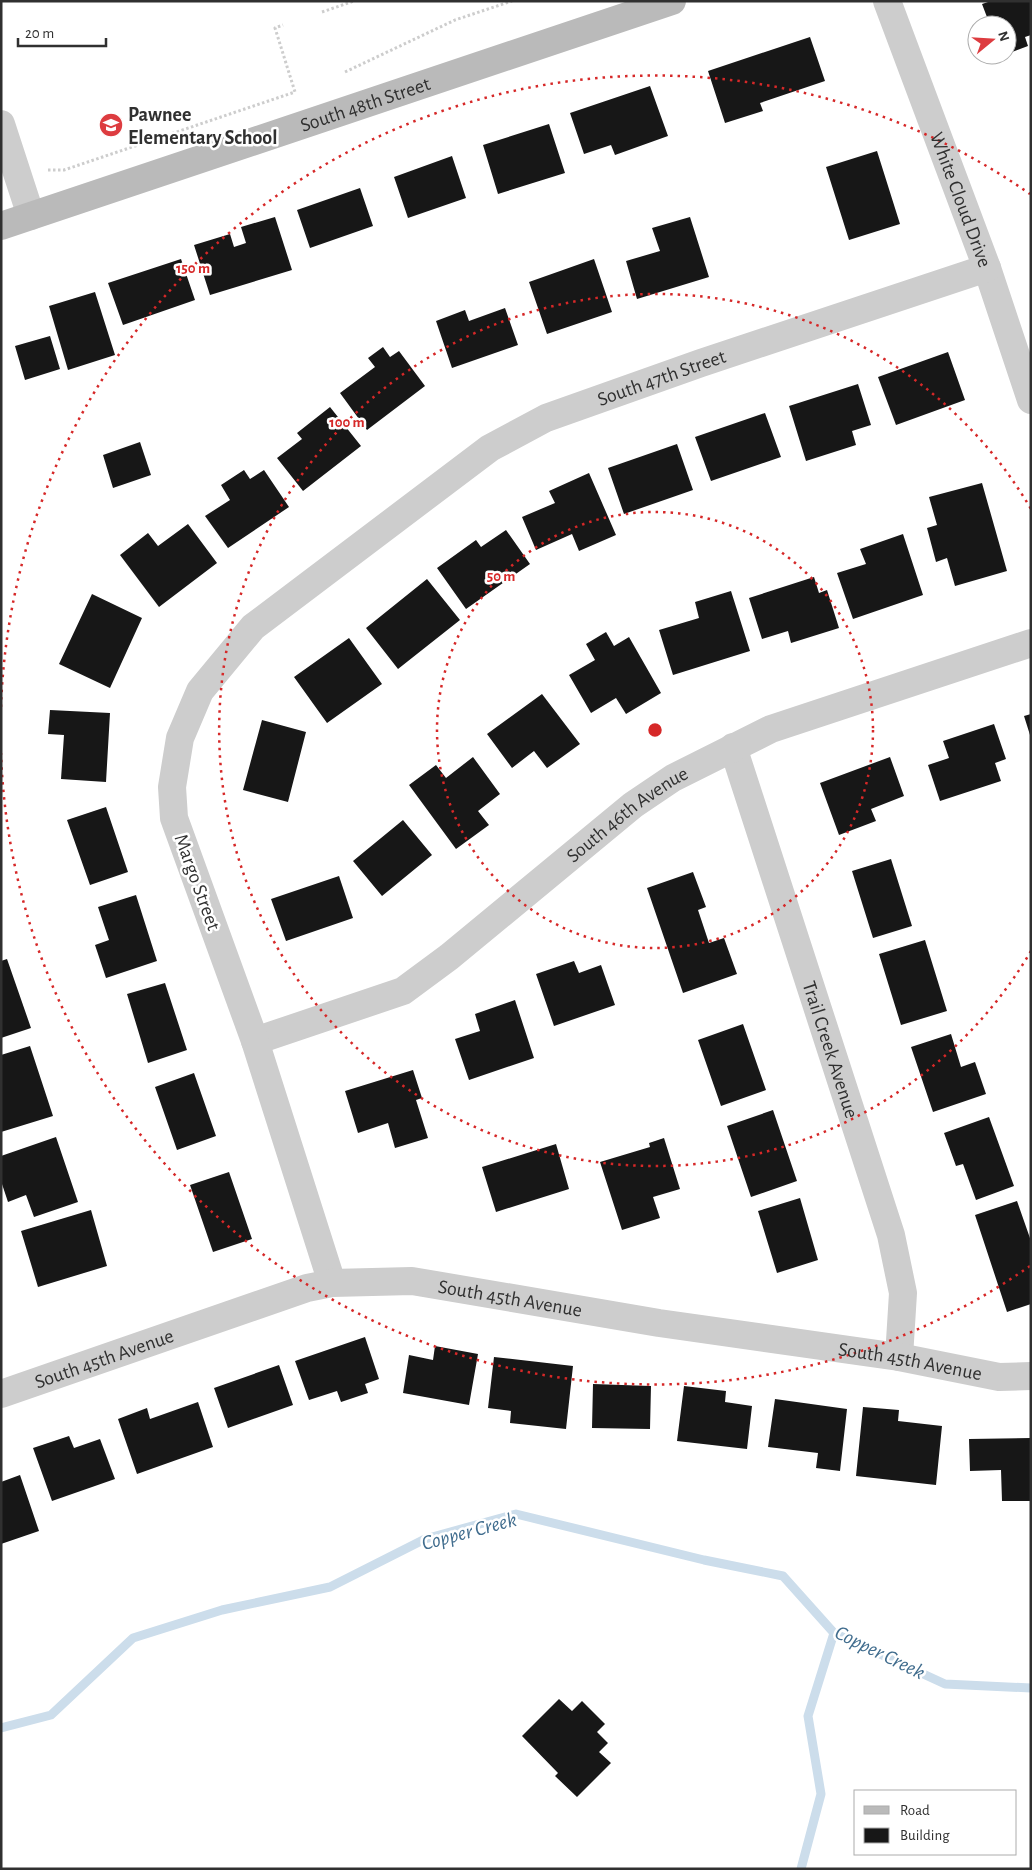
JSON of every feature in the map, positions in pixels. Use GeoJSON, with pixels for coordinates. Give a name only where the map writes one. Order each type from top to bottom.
{"type":"FeatureCollection","features":[{"type":"Feature","properties":{"kind":"street","name":"South 48th Street"},"geometry":{"type":"LineString","coordinates":[[1,226],[672,1]]}},
{"type":"Feature","properties":{"kind":"street","name":"White Cloud Drive"},"geometry":{"type":"LineString","coordinates":[[887,1],[987,268],[1031,400]]}},
{"type":"Feature","properties":{"kind":"street"},"geometry":{"type":"LineString","coordinates":[[1,124],[31,216]]}},
{"type":"Feature","properties":{"kind":"street","name":"South 47th Street"},"geometry":{"type":"LineString","coordinates":[[364,543],[490,448],[546,418],[701,363],[987,268]]}},
{"type":"Feature","properties":{"kind":"street","name":"Margo Street"},"geometry":{"type":"LineString","coordinates":[[332,1283],[255,1041],[174,818],[172,787],[180,738],[200,691],[253,627],[364,543]]}},
{"type":"Feature","properties":{"kind":"street","name":"South 46th Avenue"},"geometry":{"type":"LineString","coordinates":[[255,1041],[403,991],[448,957],[633,805],[673,778],[732,747],[770,729],[1031,643]]}},
{"type":"Feature","properties":{"kind":"street","name":"Trail Creek Avenue"},"geometry":{"type":"LineString","coordinates":[[732,747],[823,1021],[890,1235],[903,1293],[899,1357]]}},
{"type":"Feature","properties":{"kind":"street","name":"South 45th Avenue"},"geometry":{"type":"LineString","coordinates":[[2,1392],[307,1288],[332,1283],[412,1281],[659,1323],[899,1357],[999,1377],[1031,1376]]}},
{"type":"Feature","properties":{"kind":"path"},"geometry":{"type":"LineString","coordinates":[[345,72],[455,20],[512,1]]}},
{"type":"Feature","properties":{"kind":"path"},"geometry":{"type":"LineString","coordinates":[[322,12],[351,2]]}},
{"type":"Feature","properties":{"kind":"path"},"geometry":{"type":"LineString","coordinates":[[48,170],[64,170],[295,92],[275,28],[283,25]]}},
{"type":"Feature","properties":{"kind":"building"},"geometry":{"type":"Polygon","coordinates":[[[991,1],[1031,1],[1031,35],[1025,37],[1028,46],[1017,50],[1017,15],[986,15],[982,4],[991,1]]]}},
{"type":"Feature","properties":{"kind":"building"},"geometry":{"type":"Polygon","coordinates":[[[810,37],[825,81],[760,103],[763,111],[725,123],[708,71],[810,37]]]}},
{"type":"Feature","properties":{"kind":"building"},"geometry":{"type":"Polygon","coordinates":[[[650,86],[668,136],[615,155],[611,145],[584,154],[570,113],[650,86]]]}},
{"type":"Feature","properties":{"kind":"building"},"geometry":{"type":"Polygon","coordinates":[[[549,124],[565,173],[498,194],[483,145],[549,124]]]}},
{"type":"Feature","properties":{"kind":"building"},"geometry":{"type":"Polygon","coordinates":[[[877,151],[900,224],[849,240],[826,167],[877,151]]]}},
{"type":"Feature","properties":{"kind":"building"},"geometry":{"type":"Polygon","coordinates":[[[452,156],[466,198],[408,218],[394,177],[452,156]]]}},
{"type":"Feature","properties":{"kind":"building"},"geometry":{"type":"Polygon","coordinates":[[[360,188],[373,226],[310,248],[297,210],[360,188]]]}},
{"type":"Feature","properties":{"kind":"building"},"geometry":{"type":"Polygon","coordinates":[[[275,217],[292,270],[210,295],[194,245],[230,234],[234,247],[246,243],[241,227],[275,217]]]}},
{"type":"Feature","properties":{"kind":"building"},"geometry":{"type":"Polygon","coordinates":[[[690,217],[709,277],[637,299],[626,261],[660,251],[652,228],[690,217]]]}},
{"type":"Feature","properties":{"kind":"building"},"geometry":{"type":"Polygon","coordinates":[[[181,259],[195,300],[123,325],[108,283],[181,259]]]}},
{"type":"Feature","properties":{"kind":"building"},"geometry":{"type":"Polygon","coordinates":[[[594,259],[612,312],[547,334],[529,282],[594,259]]]}},
{"type":"Feature","properties":{"kind":"building"},"geometry":{"type":"Polygon","coordinates":[[[95,292],[115,355],[68,370],[49,306],[95,292]]]}},
{"type":"Feature","properties":{"kind":"building"},"geometry":{"type":"Polygon","coordinates":[[[505,308],[518,345],[452,368],[436,321],[465,310],[469,321],[505,308]]]}},
{"type":"Feature","properties":{"kind":"building"},"geometry":{"type":"Polygon","coordinates":[[[50,336],[60,369],[25,380],[15,346],[50,336]]]}},
{"type":"Feature","properties":{"kind":"building"},"geometry":{"type":"Polygon","coordinates":[[[383,347],[390,357],[399,351],[425,386],[367,430],[340,393],[375,367],[368,358],[383,347]]]}},
{"type":"Feature","properties":{"kind":"building"},"geometry":{"type":"Polygon","coordinates":[[[948,352],[965,400],[896,425],[878,377],[948,352]]]}},
{"type":"Feature","properties":{"kind":"building"},"geometry":{"type":"Polygon","coordinates":[[[858,384],[871,425],[852,431],[856,445],[806,461],[789,406],[858,384]]]}},
{"type":"Feature","properties":{"kind":"building"},"geometry":{"type":"Polygon","coordinates":[[[330,407],[361,446],[303,491],[277,458],[302,439],[297,433],[330,407]]]}},
{"type":"Feature","properties":{"kind":"building"},"geometry":{"type":"Polygon","coordinates":[[[765,413],[781,457],[711,481],[695,437],[765,413]]]}},
{"type":"Feature","properties":{"kind":"building"},"geometry":{"type":"Polygon","coordinates":[[[140,442],[151,475],[113,488],[103,455],[140,442]]]}},
{"type":"Feature","properties":{"kind":"building"},"geometry":{"type":"Polygon","coordinates":[[[677,444],[693,490],[624,514],[608,468],[677,444]]]}},
{"type":"Feature","properties":{"kind":"building"},"geometry":{"type":"Polygon","coordinates":[[[244,470],[250,479],[264,470],[289,507],[228,548],[205,516],[230,500],[221,485],[244,470]]]}},
{"type":"Feature","properties":{"kind":"building"},"geometry":{"type":"Polygon","coordinates":[[[589,473],[616,535],[579,551],[572,534],[536,550],[522,517],[555,503],[549,491],[589,473]]]}},
{"type":"Feature","properties":{"kind":"building"},"geometry":{"type":"Polygon","coordinates":[[[982,483],[1007,571],[955,586],[947,558],[936,562],[927,528],[937,525],[929,497],[982,483]]]}},
{"type":"Feature","properties":{"kind":"building"},"geometry":{"type":"Polygon","coordinates":[[[188,524],[217,563],[159,607],[120,555],[148,533],[158,546],[188,524]]]}},
{"type":"Feature","properties":{"kind":"building"},"geometry":{"type":"Polygon","coordinates":[[[506,530],[530,564],[466,609],[437,568],[476,540],[481,547],[506,530]]]}},
{"type":"Feature","properties":{"kind":"building"},"geometry":{"type":"Polygon","coordinates":[[[903,534],[923,595],[853,619],[837,573],[866,564],[860,549],[903,534]]]}},
{"type":"Feature","properties":{"kind":"building"},"geometry":{"type":"Polygon","coordinates":[[[814,577],[819,593],[827,590],[839,628],[791,643],[788,631],[762,639],[749,598],[814,577]]]}},
{"type":"Feature","properties":{"kind":"building"},"geometry":{"type":"Polygon","coordinates":[[[427,579],[460,620],[398,669],[366,628],[427,579]]]}},
{"type":"Feature","properties":{"kind":"building"},"geometry":{"type":"Polygon","coordinates":[[[731,591],[750,651],[673,675],[659,630],[699,618],[695,602],[731,591]]]}},
{"type":"Feature","properties":{"kind":"building"},"geometry":{"type":"Polygon","coordinates":[[[92,594],[142,618],[110,688],[59,664],[92,594]]]}},
{"type":"Feature","properties":{"kind":"building"},"geometry":{"type":"Polygon","coordinates":[[[606,632],[614,646],[629,637],[661,693],[626,714],[616,698],[591,713],[569,675],[595,660],[586,644],[606,632]]]}},
{"type":"Feature","properties":{"kind":"building"},"geometry":{"type":"Polygon","coordinates":[[[349,638],[382,684],[327,723],[294,677],[349,638]]]}},
{"type":"Feature","properties":{"kind":"building"},"geometry":{"type":"Polygon","coordinates":[[[542,694],[580,744],[547,768],[534,751],[512,768],[487,734],[542,694]]]}},
{"type":"Feature","properties":{"kind":"building"},"geometry":{"type":"Polygon","coordinates":[[[50,710],[110,713],[106,782],[61,779],[64,735],[48,734],[50,710]]]}},
{"type":"Feature","properties":{"kind":"building"},"geometry":{"type":"Polygon","coordinates":[[[1031,714],[1031,735],[1030,735],[1024,716],[1031,714]]]}},
{"type":"Feature","properties":{"kind":"building"},"geometry":{"type":"Polygon","coordinates":[[[262,720],[306,732],[288,802],[243,790],[262,720]]]}},
{"type":"Feature","properties":{"kind":"building"},"geometry":{"type":"Polygon","coordinates":[[[994,724],[1006,759],[995,763],[1001,781],[940,801],[928,765],[949,758],[943,741],[994,724]]]}},
{"type":"Feature","properties":{"kind":"building"},"geometry":{"type":"Polygon","coordinates":[[[473,757],[500,794],[478,811],[489,825],[456,849],[409,785],[436,765],[446,778],[473,757]]]}},
{"type":"Feature","properties":{"kind":"building"},"geometry":{"type":"Polygon","coordinates":[[[890,757],[904,796],[871,809],[876,821],[839,835],[820,783],[890,757]]]}},
{"type":"Feature","properties":{"kind":"building"},"geometry":{"type":"Polygon","coordinates":[[[106,807],[128,872],[90,885],[67,820],[106,807]]]}},
{"type":"Feature","properties":{"kind":"building"},"geometry":{"type":"Polygon","coordinates":[[[403,820],[432,855],[382,896],[353,861],[403,820]]]}},
{"type":"Feature","properties":{"kind":"building"},"geometry":{"type":"Polygon","coordinates":[[[891,859],[912,926],[873,938],[852,871],[891,859]]]}},
{"type":"Feature","properties":{"kind":"building"},"geometry":{"type":"Polygon","coordinates":[[[693,872],[706,907],[698,910],[709,943],[724,938],[737,974],[683,993],[647,888],[693,872]]]}},
{"type":"Feature","properties":{"kind":"building"},"geometry":{"type":"Polygon","coordinates":[[[339,876],[353,918],[286,941],[271,899],[339,876]]]}},
{"type":"Feature","properties":{"kind":"building"},"geometry":{"type":"Polygon","coordinates":[[[136,895],[157,961],[106,978],[95,945],[109,940],[98,907],[136,895]]]}},
{"type":"Feature","properties":{"kind":"building"},"geometry":{"type":"Polygon","coordinates":[[[925,940],[947,1011],[901,1025],[879,954],[925,940]]]}},
{"type":"Feature","properties":{"kind":"building"},"geometry":{"type":"Polygon","coordinates":[[[7,959],[31,1028],[1,1038],[1,961],[7,959]]]}},
{"type":"Feature","properties":{"kind":"building"},"geometry":{"type":"Polygon","coordinates":[[[574,961],[579,973],[601,965],[615,1005],[554,1026],[536,974],[574,961]]]}},
{"type":"Feature","properties":{"kind":"building"},"geometry":{"type":"Polygon","coordinates":[[[165,983],[187,1050],[148,1063],[127,994],[165,983]]]}},
{"type":"Feature","properties":{"kind":"building"},"geometry":{"type":"Polygon","coordinates":[[[515,1000],[534,1058],[469,1080],[455,1039],[480,1031],[475,1014],[515,1000]]]}},
{"type":"Feature","properties":{"kind":"building"},"geometry":{"type":"Polygon","coordinates":[[[743,1024],[766,1090],[721,1106],[698,1040],[743,1024]]]}},
{"type":"Feature","properties":{"kind":"building"},"geometry":{"type":"Polygon","coordinates":[[[951,1034],[961,1067],[975,1062],[986,1094],[933,1112],[911,1047],[951,1034]]]}},
{"type":"Feature","properties":{"kind":"building"},"geometry":{"type":"Polygon","coordinates":[[[30,1046],[53,1116],[1,1132],[1,1055],[30,1046]]]}},
{"type":"Feature","properties":{"kind":"building"},"geometry":{"type":"Polygon","coordinates":[[[413,1070],[422,1098],[416,1100],[428,1138],[395,1148],[388,1123],[358,1133],[345,1091],[413,1070]]]}},
{"type":"Feature","properties":{"kind":"building"},"geometry":{"type":"Polygon","coordinates":[[[194,1073],[216,1136],[177,1150],[155,1087],[194,1073]]]}},
{"type":"Feature","properties":{"kind":"building"},"geometry":{"type":"Polygon","coordinates":[[[773,1110],[797,1181],[751,1197],[727,1126],[773,1110]]]}},
{"type":"Feature","properties":{"kind":"building"},"geometry":{"type":"Polygon","coordinates":[[[989,1117],[1014,1186],[976,1200],[963,1164],[956,1166],[944,1133],[989,1117]]]}},
{"type":"Feature","properties":{"kind":"building"},"geometry":{"type":"Polygon","coordinates":[[[56,1137],[78,1202],[34,1217],[26,1195],[8,1202],[1,1181],[1,1156],[56,1137]]]}},
{"type":"Feature","properties":{"kind":"building"},"geometry":{"type":"Polygon","coordinates":[[[664,1138],[680,1189],[653,1197],[660,1218],[622,1230],[600,1162],[650,1147],[649,1143],[664,1138]]]}},
{"type":"Feature","properties":{"kind":"building"},"geometry":{"type":"Polygon","coordinates":[[[556,1144],[569,1189],[496,1212],[482,1167],[556,1144]]]}},
{"type":"Feature","properties":{"kind":"building"},"geometry":{"type":"Polygon","coordinates":[[[229,1172],[252,1239],[213,1252],[190,1185],[229,1172]]]}},
{"type":"Feature","properties":{"kind":"building"},"geometry":{"type":"Polygon","coordinates":[[[800,1198],[818,1260],[777,1273],[758,1211],[800,1198]]]}},
{"type":"Feature","properties":{"kind":"building"},"geometry":{"type":"Polygon","coordinates":[[[1017,1201],[1031,1241],[1031,1304],[1007,1312],[975,1215],[1017,1201]]]}},
{"type":"Feature","properties":{"kind":"building"},"geometry":{"type":"Polygon","coordinates":[[[91,1210],[107,1266],[38,1287],[21,1231],[91,1210]]]}},
{"type":"Feature","properties":{"kind":"building"},"geometry":{"type":"Polygon","coordinates":[[[365,1337],[379,1379],[365,1384],[368,1393],[341,1402],[337,1391],[309,1400],[295,1361],[365,1337]]]}},
{"type":"Feature","properties":{"kind":"building"},"geometry":{"type":"Polygon","coordinates":[[[435,1346],[478,1354],[469,1405],[403,1393],[409,1355],[433,1360],[435,1346]]]}},
{"type":"Feature","properties":{"kind":"building"},"geometry":{"type":"Polygon","coordinates":[[[494,1357],[573,1366],[566,1429],[510,1423],[511,1411],[488,1408],[494,1357]]]}},
{"type":"Feature","properties":{"kind":"building"},"geometry":{"type":"Polygon","coordinates":[[[279,1365],[293,1405],[228,1428],[214,1388],[279,1365]]]}},
{"type":"Feature","properties":{"kind":"building"},"geometry":{"type":"Polygon","coordinates":[[[593,1384],[651,1386],[650,1429],[592,1428],[593,1384]]]}},
{"type":"Feature","properties":{"kind":"building"},"geometry":{"type":"Polygon","coordinates":[[[684,1386],[726,1391],[725,1402],[752,1406],[747,1449],[677,1441],[684,1386]]]}},
{"type":"Feature","properties":{"kind":"building"},"geometry":{"type":"Polygon","coordinates":[[[775,1399],[847,1409],[840,1471],[816,1468],[818,1453],[768,1447],[775,1399]]]}},
{"type":"Feature","properties":{"kind":"building"},"geometry":{"type":"Polygon","coordinates":[[[198,1402],[213,1447],[137,1474],[118,1419],[147,1408],[150,1419],[198,1402]]]}},
{"type":"Feature","properties":{"kind":"building"},"geometry":{"type":"Polygon","coordinates":[[[863,1407],[899,1410],[898,1421],[942,1426],[936,1485],[856,1476],[863,1407]]]}},
{"type":"Feature","properties":{"kind":"building"},"geometry":{"type":"Polygon","coordinates":[[[69,1436],[74,1448],[100,1439],[115,1479],[52,1501],[33,1448],[69,1436]]]}},
{"type":"Feature","properties":{"kind":"building"},"geometry":{"type":"Polygon","coordinates":[[[1031,1438],[1031,1501],[1002,1501],[1001,1470],[970,1471],[969,1439],[1031,1438]]]}},
{"type":"Feature","properties":{"kind":"building"},"geometry":{"type":"Polygon","coordinates":[[[20,1475],[39,1531],[1,1544],[1,1482],[20,1475]]]}},
{"type":"Feature","properties":{"kind":"building"},"geometry":{"type":"Polygon","coordinates":[[[559,1699],[572,1711],[582,1701],[605,1724],[597,1732],[608,1743],[599,1752],[611,1763],[577,1797],[555,1776],[558,1773],[522,1736],[559,1699]]]}},
{"type":"Feature","properties":{"kind":"waterway","name":"Copper Creek"},"geometry":{"type":"LineString","coordinates":[[1,1728],[51,1715],[133,1638],[222,1610],[330,1587],[425,1539],[516,1514],[704,1560],[783,1576],[834,1633],[945,1684],[1031,1688]]}},
{"type":"Feature","properties":{"kind":"waterway"},"geometry":{"type":"LineString","coordinates":[[801,1869],[821,1794],[808,1716],[834,1633]]}},
{"type":"Feature","properties":{"kind":"place","name":"Pawnee Elementary School"},"geometry":{"type":"Point","coordinates":[111,125]}}]}
